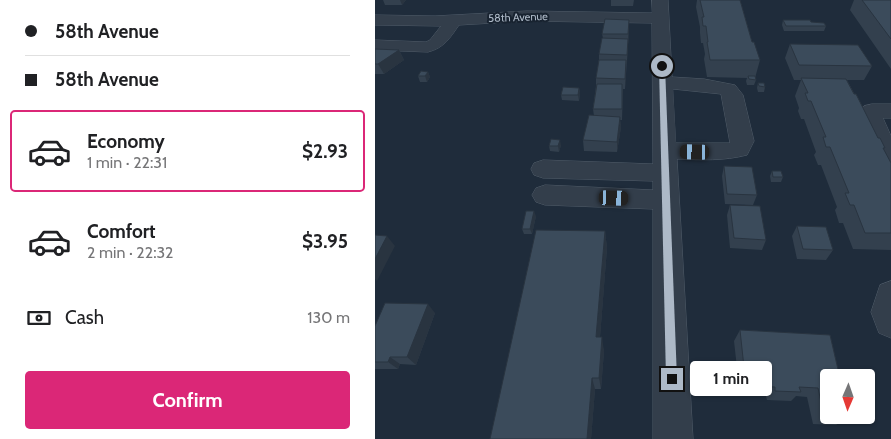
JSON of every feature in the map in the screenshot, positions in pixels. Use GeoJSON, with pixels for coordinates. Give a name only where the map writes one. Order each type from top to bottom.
{"type":"FeatureCollection","features":[{"type":"Feature","properties":{"kind":"street","name":"58th Avenue"},"geometry":{"type":"LineString","coordinates":[[375,20],[454,20],[660,9],[673,439]]}},
{"type":"Feature","properties":{"kind":"street"},"geometry":{"type":"LineString","coordinates":[[375,45],[428,46],[436,44],[454,20]]}},
{"type":"Feature","properties":{"kind":"street"},"geometry":{"type":"LineString","coordinates":[[543,169],[665,162],[739,149],[742,141],[733,95],[728,89],[704,84],[662,82]]}},
{"type":"Feature","properties":{"kind":"street"},"geometry":{"type":"LineString","coordinates":[[891,111],[873,111],[870,113],[891,163]]}},
{"type":"Feature","properties":{"kind":"street"},"geometry":{"type":"LineString","coordinates":[[545,195],[666,200]]}},
{"type":"Feature","properties":{"kind":"street"},"geometry":{"type":"LineString","coordinates":[[891,295],[887,312],[891,322]]}},
{"type":"Feature","properties":{"kind":"building"},"geometry":{"type":"Polygon","coordinates":[[[700,0],[740,0],[752,42],[754,42],[760,60],[710,60],[706,26],[703,26],[702,17],[704,17],[700,0]]]}},
{"type":"Feature","properties":{"kind":"building"},"geometry":{"type":"Polygon","coordinates":[[[862,0],[891,0],[891,39],[862,0]]]}},
{"type":"Feature","properties":{"kind":"building"},"geometry":{"type":"Polygon","coordinates":[[[605,19],[629,20],[628,34],[602,34],[605,19]]]}},
{"type":"Feature","properties":{"kind":"building"},"geometry":{"type":"Polygon","coordinates":[[[783,20],[810,20],[811,22],[824,23],[826,26],[786,26],[783,20]]]}},
{"type":"Feature","properties":{"kind":"building"},"geometry":{"type":"Polygon","coordinates":[[[602,38],[628,39],[627,55],[599,54],[602,38]]]}},
{"type":"Feature","properties":{"kind":"building"},"geometry":{"type":"Polygon","coordinates":[[[790,44],[858,45],[872,66],[799,65],[790,44]]]}},
{"type":"Feature","properties":{"kind":"building"},"geometry":{"type":"Polygon","coordinates":[[[375,49],[399,50],[378,64],[375,64],[375,49]]]}},
{"type":"Feature","properties":{"kind":"building"},"geometry":{"type":"Polygon","coordinates":[[[599,60],[626,60],[625,79],[596,78],[599,60]]]}},
{"type":"Feature","properties":{"kind":"building"},"geometry":{"type":"Polygon","coordinates":[[[421,71],[428,72],[425,76],[418,76],[421,71]]]}},
{"type":"Feature","properties":{"kind":"building"},"geometry":{"type":"Polygon","coordinates":[[[748,76],[755,76],[756,80],[749,79],[748,76]]]}},
{"type":"Feature","properties":{"kind":"building"},"geometry":{"type":"Polygon","coordinates":[[[801,78],[846,79],[854,94],[856,94],[891,163],[891,233],[865,233],[854,205],[850,205],[845,193],[849,193],[830,147],[826,147],[823,137],[826,137],[811,101],[808,101],[805,93],[808,93],[801,78]]]}},
{"type":"Feature","properties":{"kind":"building"},"geometry":{"type":"Polygon","coordinates":[[[758,83],[764,83],[765,87],[759,86],[758,83]]]}},
{"type":"Feature","properties":{"kind":"building"},"geometry":{"type":"Polygon","coordinates":[[[597,84],[622,84],[622,109],[593,109],[597,84]]]}},
{"type":"Feature","properties":{"kind":"building"},"geometry":{"type":"Polygon","coordinates":[[[563,87],[579,88],[578,95],[561,95],[563,87]]]}},
{"type":"Feature","properties":{"kind":"building"},"geometry":{"type":"Polygon","coordinates":[[[589,115],[620,117],[617,142],[583,140],[589,115]]]}},
{"type":"Feature","properties":{"kind":"building"},"geometry":{"type":"Polygon","coordinates":[[[551,139],[560,140],[558,146],[549,146],[551,139]]]}},
{"type":"Feature","properties":{"kind":"building"},"geometry":{"type":"Polygon","coordinates":[[[724,166],[752,167],[757,195],[727,194],[724,166]]]}},
{"type":"Feature","properties":{"kind":"building"},"geometry":{"type":"Polygon","coordinates":[[[772,171],[781,171],[783,177],[773,177],[772,171]]]}},
{"type":"Feature","properties":{"kind":"building"},"geometry":{"type":"Polygon","coordinates":[[[730,205],[760,206],[766,240],[734,238],[730,205]]]}},
{"type":"Feature","properties":{"kind":"building"},"geometry":{"type":"Polygon","coordinates":[[[526,211],[534,211],[530,229],[522,229],[526,211]]]}},
{"type":"Feature","properties":{"kind":"building"},"geometry":{"type":"Polygon","coordinates":[[[797,226],[826,227],[833,250],[803,249],[797,226]]]}},
{"type":"Feature","properties":{"kind":"building"},"geometry":{"type":"Polygon","coordinates":[[[536,230],[605,231],[596,337],[602,337],[599,378],[592,378],[587,439],[490,439],[536,230]]]}},
{"type":"Feature","properties":{"kind":"building"},"geometry":{"type":"Polygon","coordinates":[[[375,235],[387,236],[375,259],[375,235]]]}},
{"type":"Feature","properties":{"kind":"building"},"geometry":{"type":"Polygon","coordinates":[[[385,303],[428,304],[407,357],[390,357],[388,362],[375,362],[375,326],[385,303]]]}},
{"type":"Feature","properties":{"kind":"building"},"geometry":{"type":"Polygon","coordinates":[[[740,330],[830,335],[838,369],[820,369],[820,397],[818,388],[799,387],[801,392],[775,391],[775,387],[746,386],[740,330]]]}},
{"type":"Feature","properties":{"kind":"route"},"geometry":{"type":"LineString","coordinates":[[662,66],[672,379]]}}]}
